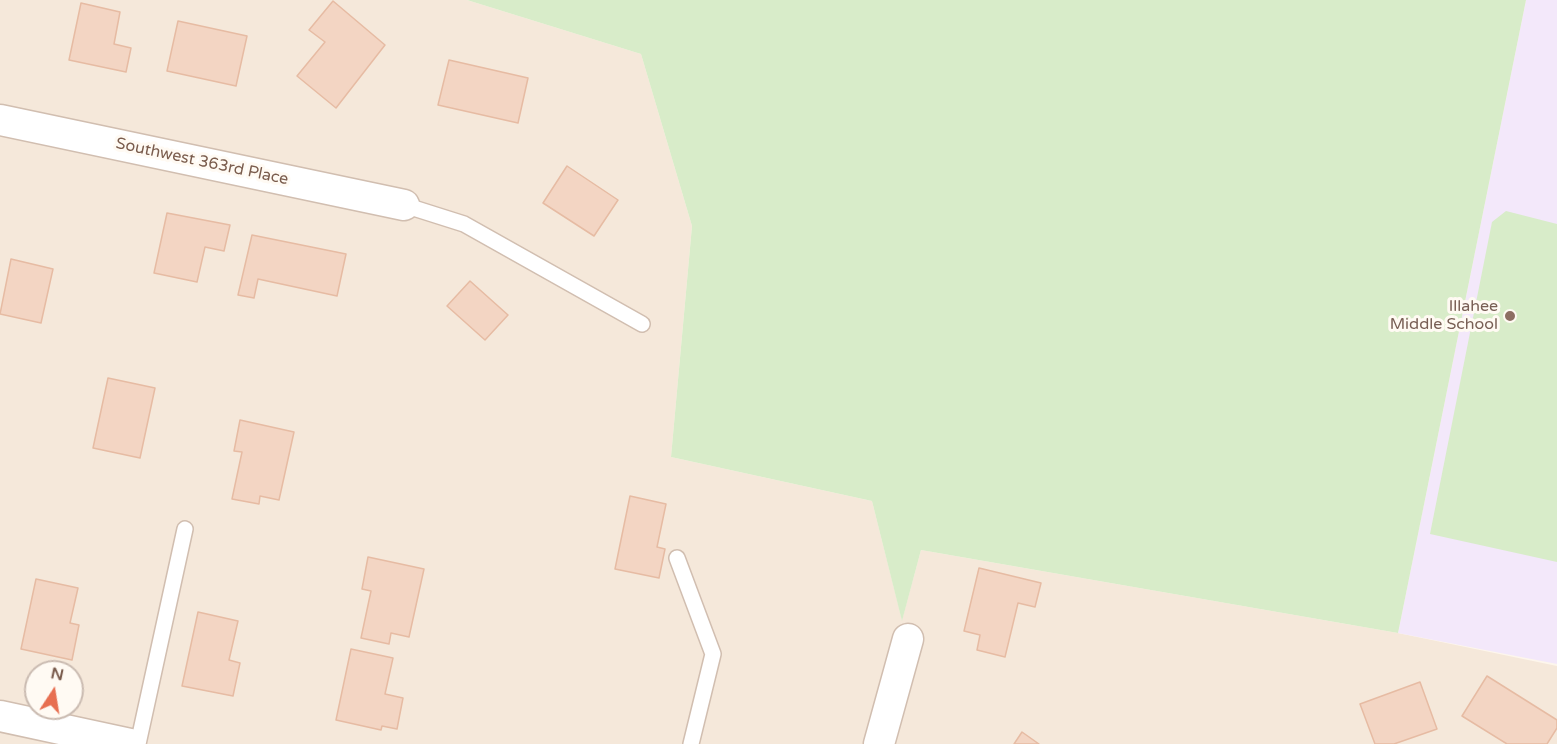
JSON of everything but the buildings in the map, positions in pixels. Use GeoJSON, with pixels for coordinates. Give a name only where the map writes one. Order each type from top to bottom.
{"type":"FeatureCollection","features":[{"type":"Feature","properties":{"kind":"street","name":"Southwest 363rd Place"},"geometry":{"type":"LineString","coordinates":[[0,120],[404,205]]}},
{"type":"Feature","properties":{"kind":"street"},"geometry":{"type":"LineString","coordinates":[[879,744],[908,639]]}},
{"type":"Feature","properties":{"kind":"street"},"geometry":{"type":"LineString","coordinates":[[0,716],[130,744]]}},
{"type":"Feature","properties":{"kind":"lane"},"geometry":{"type":"LineString","coordinates":[[404,205],[464,224],[642,324]]}},
{"type":"Feature","properties":{"kind":"lane"},"geometry":{"type":"LineString","coordinates":[[138,744],[185,529]]}},
{"type":"Feature","properties":{"kind":"lane"},"geometry":{"type":"LineString","coordinates":[[677,558],[713,654],[691,744]]}},
{"type":"Feature","properties":{"kind":"shaded area"},"geometry":{"type":"Polygon","coordinates":[[[0,0],[467,0],[641,54],[692,226],[671,457],[872,501],[902,620],[921,550],[1398,633],[1557,666],[1557,744],[0,744],[0,0]]]}},
{"type":"Feature","properties":{"kind":"shaded area","name":"Illahee Middle School"},"geometry":{"type":"Polygon","coordinates":[[[1526,0],[1557,0],[1557,664],[1398,633],[1526,0]]]}},
{"type":"Feature","properties":{"kind":"green space"},"geometry":{"type":"Polygon","coordinates":[[[467,0],[1526,0],[1398,633],[921,550],[902,621],[872,501],[671,457],[692,226],[641,54],[467,0]]]}},
{"type":"Feature","properties":{"kind":"green space"},"geometry":{"type":"Polygon","coordinates":[[[1506,211],[1557,224],[1557,562],[1430,534],[1492,222],[1506,211]]]}},
{"type":"Feature","properties":{"kind":"place","name":"Illahee Middle School"},"geometry":{"type":"Point","coordinates":[1510,316]}}]}
